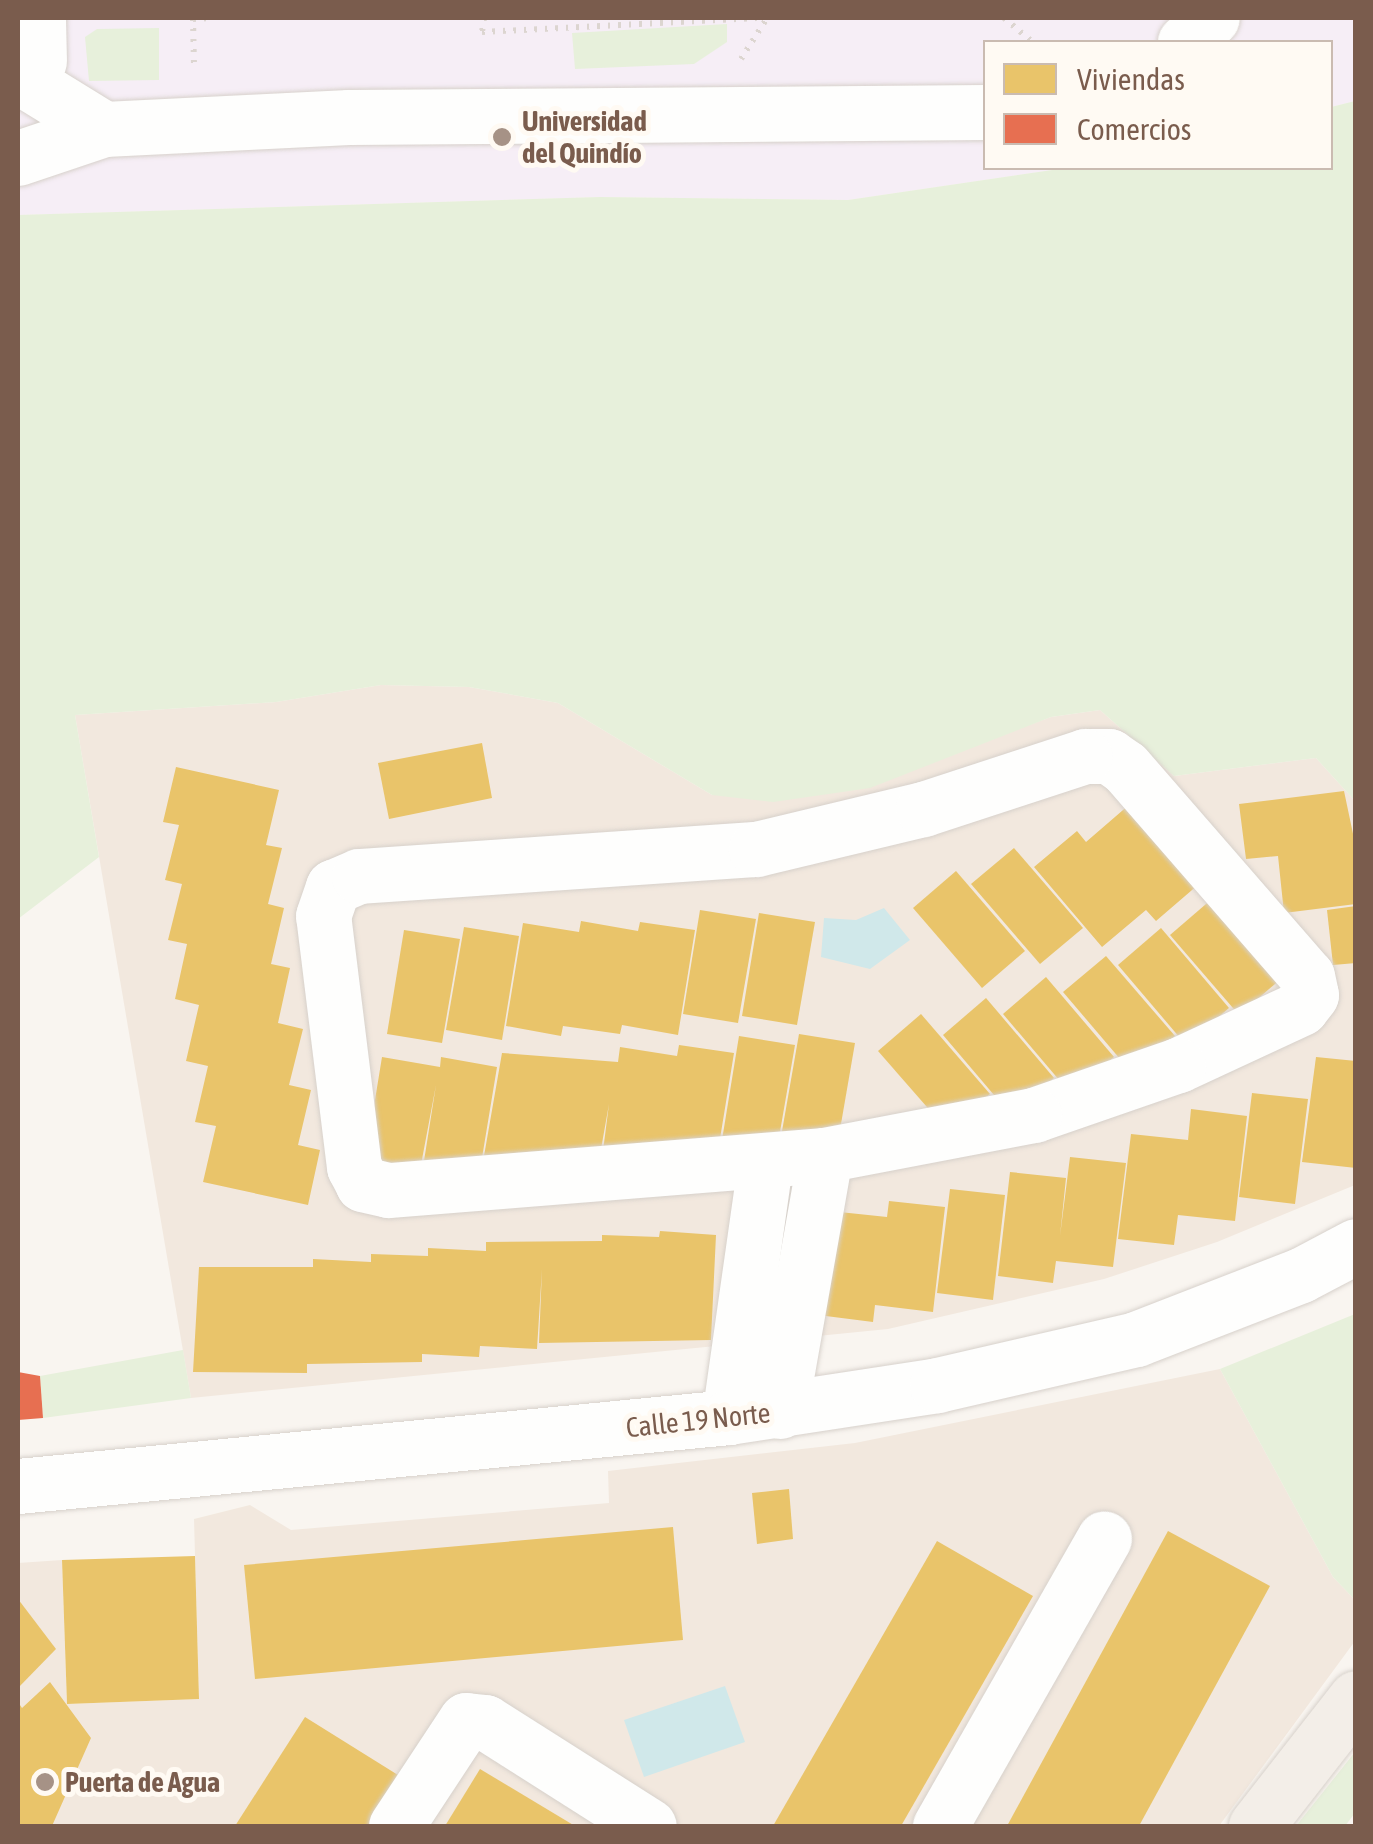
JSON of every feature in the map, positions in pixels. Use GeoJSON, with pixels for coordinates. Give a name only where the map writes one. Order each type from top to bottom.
{"type":"FeatureCollection","features":[{"type":"Feature","properties":{"kind":"main road"},"geometry":{"type":"LineString","coordinates":[[1256,1826],[1356,1698]]}},
{"type":"Feature","properties":{"kind":"street"},"geometry":{"type":"LineString","coordinates":[[1188,40],[1212,18]]}},
{"type":"Feature","properties":{"kind":"street"},"geometry":{"type":"LineString","coordinates":[[31,70],[104,129]]}},
{"type":"Feature","properties":{"kind":"street"},"geometry":{"type":"LineString","coordinates":[[18,158],[104,129],[349,118],[983,112]]}},
{"type":"Feature","properties":{"kind":"street"},"geometry":{"type":"LineString","coordinates":[[1085,756],[1109,756],[1307,976],[1311,995],[1302,1008],[1178,1065],[1034,1115],[825,1155],[765,1164],[388,1190],[363,1184],[354,1167],[323,916],[333,887],[359,876],[756,850],[923,809],[1085,756]]}},
{"type":"Feature","properties":{"kind":"street"},"geometry":{"type":"LineString","coordinates":[[755,1414],[825,1155]]}},
{"type":"Feature","properties":{"kind":"street"},"geometry":{"type":"LineString","coordinates":[[755,1414],[765,1164]]}},
{"type":"Feature","properties":{"kind":"street","name":"Calle 19 Norte"},"geometry":{"type":"LineString","coordinates":[[18,1486],[755,1414],[936,1385],[1136,1339],[1301,1276],[1356,1246]]}},
{"type":"Feature","properties":{"kind":"street"},"geometry":{"type":"LineString","coordinates":[[940,1826],[1104,1539]]}},
{"type":"Feature","properties":{"kind":"street"},"geometry":{"type":"LineString","coordinates":[[396,1826],[466,1720],[485,1722],[649,1826]]}},
{"type":"Feature","properties":{"kind":"path"},"geometry":{"type":"LineString","coordinates":[[194,54],[193,18],[211,18]]}},
{"type":"Feature","properties":{"kind":"path"},"geometry":{"type":"LineString","coordinates":[[484,18],[482,32],[757,18]]}},
{"type":"Feature","properties":{"kind":"path"},"geometry":{"type":"LineString","coordinates":[[735,68],[767,18]]}},
{"type":"Feature","properties":{"kind":"path"},"geometry":{"type":"LineString","coordinates":[[1004,18],[1031,40]]}},
{"type":"Feature","properties":{"kind":"shaded area","name":"Universidad del Quindío"},"geometry":{"type":"Polygon","coordinates":[[[18,18],[1355,18],[1355,101],[1333,106],[1333,40],[983,40],[983,170],[1052,170],[848,200],[600,197],[18,215],[18,18]]]}},
{"type":"Feature","properties":{"kind":"shaded area"},"geometry":{"type":"Polygon","coordinates":[[[381,685],[469,687],[558,703],[712,795],[960,750],[1051,717],[1100,710],[1174,776],[1316,758],[1355,801],[1355,1185],[1217,1242],[1104,1279],[888,1329],[191,1398],[75,715],[276,702],[381,685]]]}},
{"type":"Feature","properties":{"kind":"shaded area"},"geometry":{"type":"Polygon","coordinates":[[[1220,1369],[1333,1577],[1355,1600],[1355,1641],[1219,1826],[18,1826],[18,1563],[62,1560],[67,1704],[199,1699],[194,1519],[250,1505],[291,1530],[609,1503],[608,1471],[855,1443],[1220,1369]]]}},
{"type":"Feature","properties":{"kind":"green space"},"geometry":{"type":"Polygon","coordinates":[[[727,24],[727,42],[694,64],[575,69],[572,33],[727,24]]]}},
{"type":"Feature","properties":{"kind":"green space"},"geometry":{"type":"Polygon","coordinates":[[[159,28],[159,80],[89,81],[85,37],[97,29],[159,28]]]}},
{"type":"Feature","properties":{"kind":"green space"},"geometry":{"type":"Polygon","coordinates":[[[1355,101],[1355,801],[1316,758],[1174,776],[1100,710],[1051,717],[870,788],[773,802],[712,795],[558,703],[469,687],[381,685],[276,702],[75,715],[99,857],[18,919],[18,215],[600,197],[848,200],[1052,170],[1333,170],[1333,106],[1355,101]]]}},
{"type":"Feature","properties":{"kind":"green space"},"geometry":{"type":"Polygon","coordinates":[[[1355,1314],[1355,1600],[1333,1577],[1220,1369],[1355,1314]]]}},
{"type":"Feature","properties":{"kind":"green space"},"geometry":{"type":"Polygon","coordinates":[[[183,1350],[191,1398],[43,1418],[40,1376],[183,1350]]]}},
{"type":"Feature","properties":{"kind":"green space"},"geometry":{"type":"Polygon","coordinates":[[[1355,1752],[1355,1813],[1345,1826],[1296,1826],[1355,1752]]]}},
{"type":"Feature","properties":{"kind":"water"},"geometry":{"type":"Polygon","coordinates":[[[884,908],[910,940],[870,969],[821,957],[824,918],[856,920],[884,908]]]}},
{"type":"Feature","properties":{"kind":"water"},"geometry":{"type":"Polygon","coordinates":[[[725,1686],[745,1742],[644,1777],[624,1720],[725,1686]]]}},
{"type":"Feature","properties":{"kind":"building: Viviendas"},"geometry":{"type":"Polygon","coordinates":[[[482,743],[492,798],[389,819],[378,763],[482,743]]]}},
{"type":"Feature","properties":{"kind":"building: Viviendas"},"geometry":{"type":"Polygon","coordinates":[[[176,767],[279,790],[266,845],[282,848],[268,904],[284,908],[271,964],[290,968],[278,1023],[303,1029],[289,1085],[311,1090],[298,1145],[320,1150],[308,1205],[203,1182],[216,1126],[195,1122],[208,1066],[186,1061],[199,1005],[175,999],[187,944],[168,940],[182,884],[165,880],[179,825],[163,822],[176,767]]]}},
{"type":"Feature","properties":{"kind":"building: Viviendas"},"geometry":{"type":"Polygon","coordinates":[[[1344,791],[1356,848],[1356,904],[1284,913],[1278,856],[1246,859],[1239,804],[1344,791]]]}},
{"type":"Feature","properties":{"kind":"building: Viviendas"},"geometry":{"type":"Polygon","coordinates":[[[1130,804],[1199,884],[1156,921],[1146,910],[1102,947],[1034,867],[1077,831],[1086,842],[1130,804]]]}},
{"type":"Feature","properties":{"kind":"building: Viviendas"},"geometry":{"type":"Polygon","coordinates":[[[1014,848],[1083,928],[1040,964],[971,884],[1014,848]]]}},
{"type":"Feature","properties":{"kind":"building: Viviendas"},"geometry":{"type":"Polygon","coordinates":[[[956,871],[1025,951],[982,988],[913,908],[956,871]]]}},
{"type":"Feature","properties":{"kind":"building: Viviendas"},"geometry":{"type":"Polygon","coordinates":[[[1213,898],[1282,978],[1239,1015],[1170,935],[1213,898]]]}},
{"type":"Feature","properties":{"kind":"building: Viviendas"},"geometry":{"type":"Polygon","coordinates":[[[1356,906],[1356,963],[1333,965],[1327,910],[1356,906]]]}},
{"type":"Feature","properties":{"kind":"building: Viviendas"},"geometry":{"type":"Polygon","coordinates":[[[700,910],[756,919],[738,1023],[683,1014],[700,910]]]}},
{"type":"Feature","properties":{"kind":"building: Viviendas"},"geometry":{"type":"Polygon","coordinates":[[[759,913],[815,922],[797,1025],[742,1016],[759,913]]]}},
{"type":"Feature","properties":{"kind":"building: Viviendas"},"geometry":{"type":"Polygon","coordinates":[[[581,921],[638,931],[640,922],[695,930],[678,1035],[622,1025],[620,1034],[563,1026],[561,1036],[506,1026],[523,923],[579,932],[581,921]]]}},
{"type":"Feature","properties":{"kind":"building: Viviendas"},"geometry":{"type":"Polygon","coordinates":[[[464,927],[519,936],[502,1040],[446,1030],[464,927]]]}},
{"type":"Feature","properties":{"kind":"building: Viviendas"},"geometry":{"type":"Polygon","coordinates":[[[1161,928],[1229,1008],[1186,1045],[1118,965],[1161,928]]]}},
{"type":"Feature","properties":{"kind":"building: Viviendas"},"geometry":{"type":"Polygon","coordinates":[[[404,930],[460,939],[442,1043],[387,1034],[404,930]]]}},
{"type":"Feature","properties":{"kind":"building: Viviendas"},"geometry":{"type":"Polygon","coordinates":[[[1106,956],[1175,1036],[1132,1073],[1063,992],[1106,956]]]}},
{"type":"Feature","properties":{"kind":"building: Viviendas"},"geometry":{"type":"Polygon","coordinates":[[[1046,977],[1114,1057],[1071,1094],[1003,1014],[1046,977]]]}},
{"type":"Feature","properties":{"kind":"building: Viviendas"},"geometry":{"type":"Polygon","coordinates":[[[986,998],[1054,1078],[1011,1115],[943,1035],[986,998]]]}},
{"type":"Feature","properties":{"kind":"building: Viviendas"},"geometry":{"type":"Polygon","coordinates":[[[921,1014],[990,1094],[947,1130],[878,1051],[921,1014]]]}},
{"type":"Feature","properties":{"kind":"building: Viviendas"},"geometry":{"type":"Polygon","coordinates":[[[799,1034],[855,1043],[837,1147],[781,1137],[799,1034]]]}},
{"type":"Feature","properties":{"kind":"building: Viviendas"},"geometry":{"type":"Polygon","coordinates":[[[739,1036],[795,1045],[777,1149],[722,1140],[739,1036]]]}},
{"type":"Feature","properties":{"kind":"building: Viviendas"},"geometry":{"type":"Polygon","coordinates":[[[679,1045],[734,1053],[717,1157],[603,1151],[609,1104],[598,1166],[484,1156],[502,1053],[618,1062],[620,1047],[677,1056],[679,1045]]]}},
{"type":"Feature","properties":{"kind":"building: Viviendas"},"geometry":{"type":"Polygon","coordinates":[[[382,1057],[440,1067],[441,1057],[497,1067],[480,1170],[424,1161],[436,1085],[420,1170],[365,1161],[382,1057]]]}},
{"type":"Feature","properties":{"kind":"building: Viviendas"},"geometry":{"type":"Polygon","coordinates":[[[1316,1057],[1356,1061],[1356,1168],[1302,1162],[1316,1057]]]}},
{"type":"Feature","properties":{"kind":"building: Viviendas"},"geometry":{"type":"Polygon","coordinates":[[[1252,1093],[1308,1099],[1295,1204],[1239,1197],[1252,1093]]]}},
{"type":"Feature","properties":{"kind":"building: Viviendas"},"geometry":{"type":"Polygon","coordinates":[[[1191,1109],[1247,1116],[1235,1221],[1178,1215],[1174,1245],[1118,1239],[1131,1134],[1188,1140],[1191,1109]]]}},
{"type":"Feature","properties":{"kind":"building: Viviendas"},"geometry":{"type":"Polygon","coordinates":[[[1070,1157],[1126,1163],[1113,1267],[1056,1261],[1053,1283],[998,1276],[1010,1172],[1066,1178],[1060,1236],[1070,1157]]]}},
{"type":"Feature","properties":{"kind":"building: Viviendas"},"geometry":{"type":"Polygon","coordinates":[[[950,1189],[1005,1195],[993,1300],[937,1293],[950,1189]]]}},
{"type":"Feature","properties":{"kind":"building: Viviendas"},"geometry":{"type":"Polygon","coordinates":[[[889,1201],[945,1207],[933,1312],[875,1305],[873,1322],[818,1315],[830,1211],[887,1217],[889,1201]]]}},
{"type":"Feature","properties":{"kind":"building: Viviendas"},"geometry":{"type":"Polygon","coordinates":[[[660,1231],[716,1235],[711,1340],[539,1343],[542,1269],[537,1349],[480,1346],[479,1357],[422,1354],[422,1362],[307,1364],[307,1373],[193,1372],[199,1267],[313,1267],[313,1259],[371,1262],[371,1254],[428,1256],[428,1248],[486,1251],[486,1242],[602,1241],[602,1235],[659,1237],[660,1231]]]}},
{"type":"Feature","properties":{"kind":"building: Viviendas"},"geometry":{"type":"Polygon","coordinates":[[[789,1489],[793,1539],[757,1544],[752,1493],[789,1489]]]}},
{"type":"Feature","properties":{"kind":"building: Viviendas"},"geometry":{"type":"Polygon","coordinates":[[[673,1527],[683,1640],[255,1679],[244,1565],[673,1527]]]}},
{"type":"Feature","properties":{"kind":"building: Viviendas"},"geometry":{"type":"Polygon","coordinates":[[[1168,1531],[1270,1586],[1139,1826],[1007,1826],[1168,1531]]]}},
{"type":"Feature","properties":{"kind":"building: Viviendas"},"geometry":{"type":"Polygon","coordinates":[[[937,1541],[1033,1596],[901,1826],[773,1826],[937,1541]]]}},
{"type":"Feature","properties":{"kind":"building: Viviendas"},"geometry":{"type":"Polygon","coordinates":[[[195,1556],[199,1699],[67,1704],[62,1560],[195,1556]]]}},
{"type":"Feature","properties":{"kind":"building: Viviendas"},"geometry":{"type":"Polygon","coordinates":[[[18,1599],[56,1649],[18,1688],[18,1599]]]}},
{"type":"Feature","properties":{"kind":"building: Viviendas","name":"Puerta de Agua"},"geometry":{"type":"Polygon","coordinates":[[[50,1682],[91,1738],[52,1826],[18,1826],[18,1702],[22,1708],[50,1682]]]}},
{"type":"Feature","properties":{"kind":"building: Viviendas"},"geometry":{"type":"Polygon","coordinates":[[[305,1717],[406,1780],[376,1826],[235,1826],[305,1717]]]}},
{"type":"Feature","properties":{"kind":"building: Viviendas"},"geometry":{"type":"Polygon","coordinates":[[[480,1769],[575,1826],[445,1826],[480,1769]]]}},
{"type":"Feature","properties":{"kind":"building: Comercios"},"geometry":{"type":"Polygon","coordinates":[[[18,1372],[40,1376],[43,1418],[18,1420],[18,1372]]]}},
{"type":"Feature","properties":{"kind":"place","name":"Universidad del Quindío"},"geometry":{"type":"Point","coordinates":[502,137]}},
{"type":"Feature","properties":{"kind":"place","name":"Puerta de Agua"},"geometry":{"type":"Point","coordinates":[45,1782]}}]}
